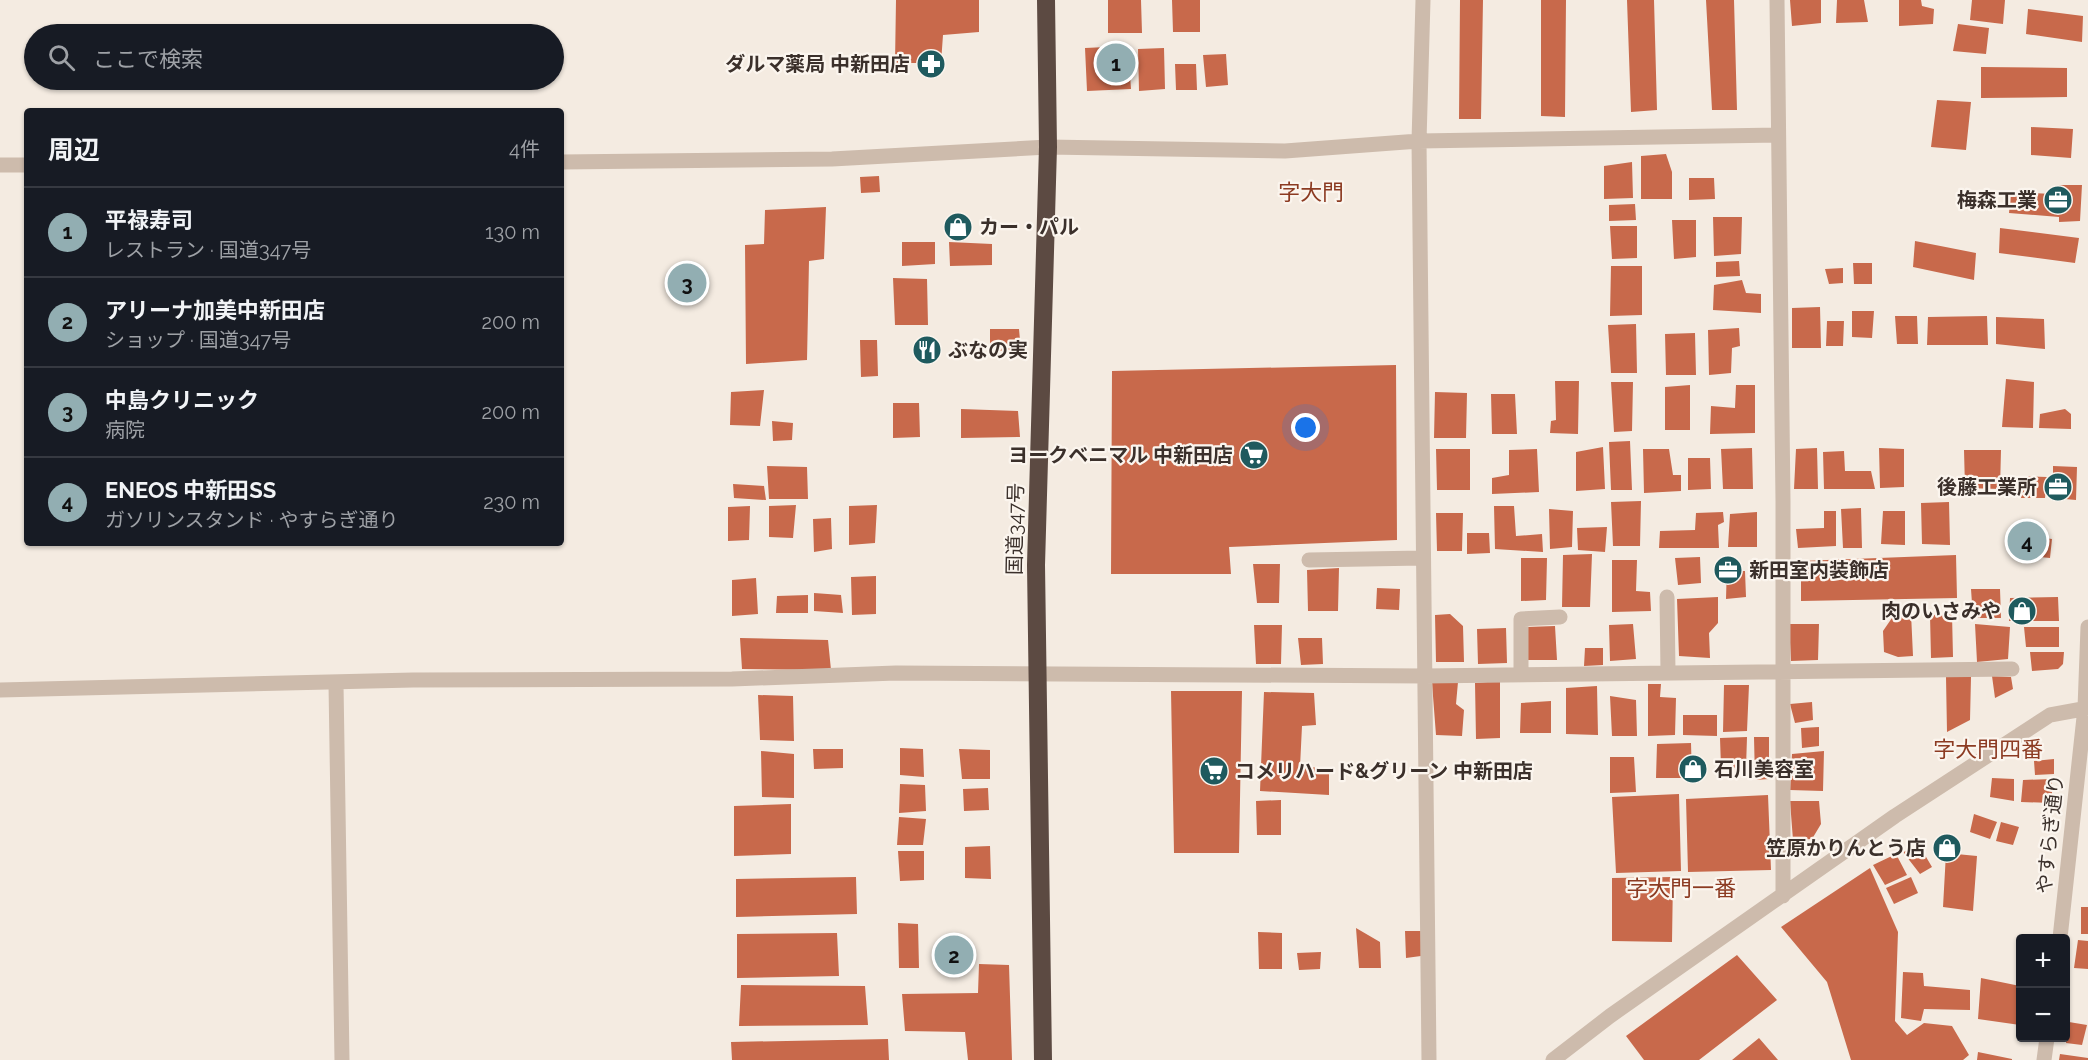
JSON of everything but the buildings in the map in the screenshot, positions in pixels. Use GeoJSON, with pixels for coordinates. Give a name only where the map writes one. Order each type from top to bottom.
{"type":"FeatureCollection","features":[{"type":"Feature","properties":{"kind":"highway","name":"国道347号"},"geometry":{"type":"LineString","coordinates":[[1043,1060],[1036,565],[1048,147],[1046,0]]}},
{"type":"Feature","properties":{"kind":"street"},"geometry":{"type":"LineString","coordinates":[[1423,0],[1419,141],[1429,1060]]}},
{"type":"Feature","properties":{"kind":"street"},"geometry":{"type":"LineString","coordinates":[[1778,0],[1784,672],[1783,896]]}},
{"type":"Feature","properties":{"kind":"street"},"geometry":{"type":"LineString","coordinates":[[564,162],[832,159],[1048,147],[1286,151],[1419,141],[1778,135]]}},
{"type":"Feature","properties":{"kind":"street"},"geometry":{"type":"LineString","coordinates":[[0,165],[24,165]]}},
{"type":"Feature","properties":{"kind":"street"},"geometry":{"type":"LineString","coordinates":[[1309,560],[1422,558]]}},
{"type":"Feature","properties":{"kind":"street"},"geometry":{"type":"LineString","coordinates":[[1666,597],[1668,672]]}},
{"type":"Feature","properties":{"kind":"street"},"geometry":{"type":"LineString","coordinates":[[1521,675],[1521,619],[1560,617]]}},
{"type":"Feature","properties":{"kind":"street","name":"やすらぎ通り"},"geometry":{"type":"LineString","coordinates":[[2061,934],[2086,708],[2088,627]]}},
{"type":"Feature","properties":{"kind":"street"},"geometry":{"type":"LineString","coordinates":[[0,690],[336,684],[424,680],[732,679],[896,673],[1425,676],[2012,669]]}},
{"type":"Feature","properties":{"kind":"street"},"geometry":{"type":"LineString","coordinates":[[336,684],[342,1060]]}},
{"type":"Feature","properties":{"kind":"street"},"geometry":{"type":"LineString","coordinates":[[1553,1060],[1610,1016],[1895,816],[2050,715],[2086,708]]}},
{"type":"Feature","properties":{"kind":"street"},"geometry":{"type":"LineString","coordinates":[[2044,1060],[2046,1042]]}},
{"type":"Feature","properties":{"kind":"place","name":"平禄寿司"},"geometry":{"type":"Point","coordinates":[1116,63]}},
{"type":"Feature","properties":{"kind":"place","name":"ダルマ薬局 中新田店"},"geometry":{"type":"Point","coordinates":[931,64]}},
{"type":"Feature","properties":{"kind":"place","name":"梅森工業"},"geometry":{"type":"Point","coordinates":[2058,200]}},
{"type":"Feature","properties":{"kind":"place","name":"カー・パル"},"geometry":{"type":"Point","coordinates":[958,227]}},
{"type":"Feature","properties":{"kind":"place","name":"中島クリニック"},"geometry":{"type":"Point","coordinates":[687,283]}},
{"type":"Feature","properties":{"kind":"place","name":"ぶなの実"},"geometry":{"type":"Point","coordinates":[927,350]}},
{"type":"Feature","properties":{"kind":"place","name":"ヨークベニマル 中新田店"},"geometry":{"type":"Point","coordinates":[1254,455]}},
{"type":"Feature","properties":{"kind":"place","name":"後藤工業所"},"geometry":{"type":"Point","coordinates":[2058,487]}},
{"type":"Feature","properties":{"kind":"place","name":"ENEOS 中新田SS"},"geometry":{"type":"Point","coordinates":[2027,541]}},
{"type":"Feature","properties":{"kind":"place","name":"新田室内装飾店"},"geometry":{"type":"Point","coordinates":[1728,570]}},
{"type":"Feature","properties":{"kind":"place","name":"肉のいさみや"},"geometry":{"type":"Point","coordinates":[2022,611]}},
{"type":"Feature","properties":{"kind":"place","name":"石川美容室"},"geometry":{"type":"Point","coordinates":[1693,769]}},
{"type":"Feature","properties":{"kind":"place","name":"コメリハード&グリーン 中新田店"},"geometry":{"type":"Point","coordinates":[1214,771]}},
{"type":"Feature","properties":{"kind":"place","name":"笠原かりんとう店"},"geometry":{"type":"Point","coordinates":[1947,848]}},
{"type":"Feature","properties":{"kind":"place","name":"アリーナ加美中新田店"},"geometry":{"type":"Point","coordinates":[954,955]}},
{"type":"Feature","properties":{"kind":"district","name":"字大門"},"geometry":{"type":"Point","coordinates":[1311,192]}},
{"type":"Feature","properties":{"kind":"district","name":"字大門四番"},"geometry":{"type":"Point","coordinates":[1988,749]}},
{"type":"Feature","properties":{"kind":"district","name":"字大門一番"},"geometry":{"type":"Point","coordinates":[1681,888]}}]}
